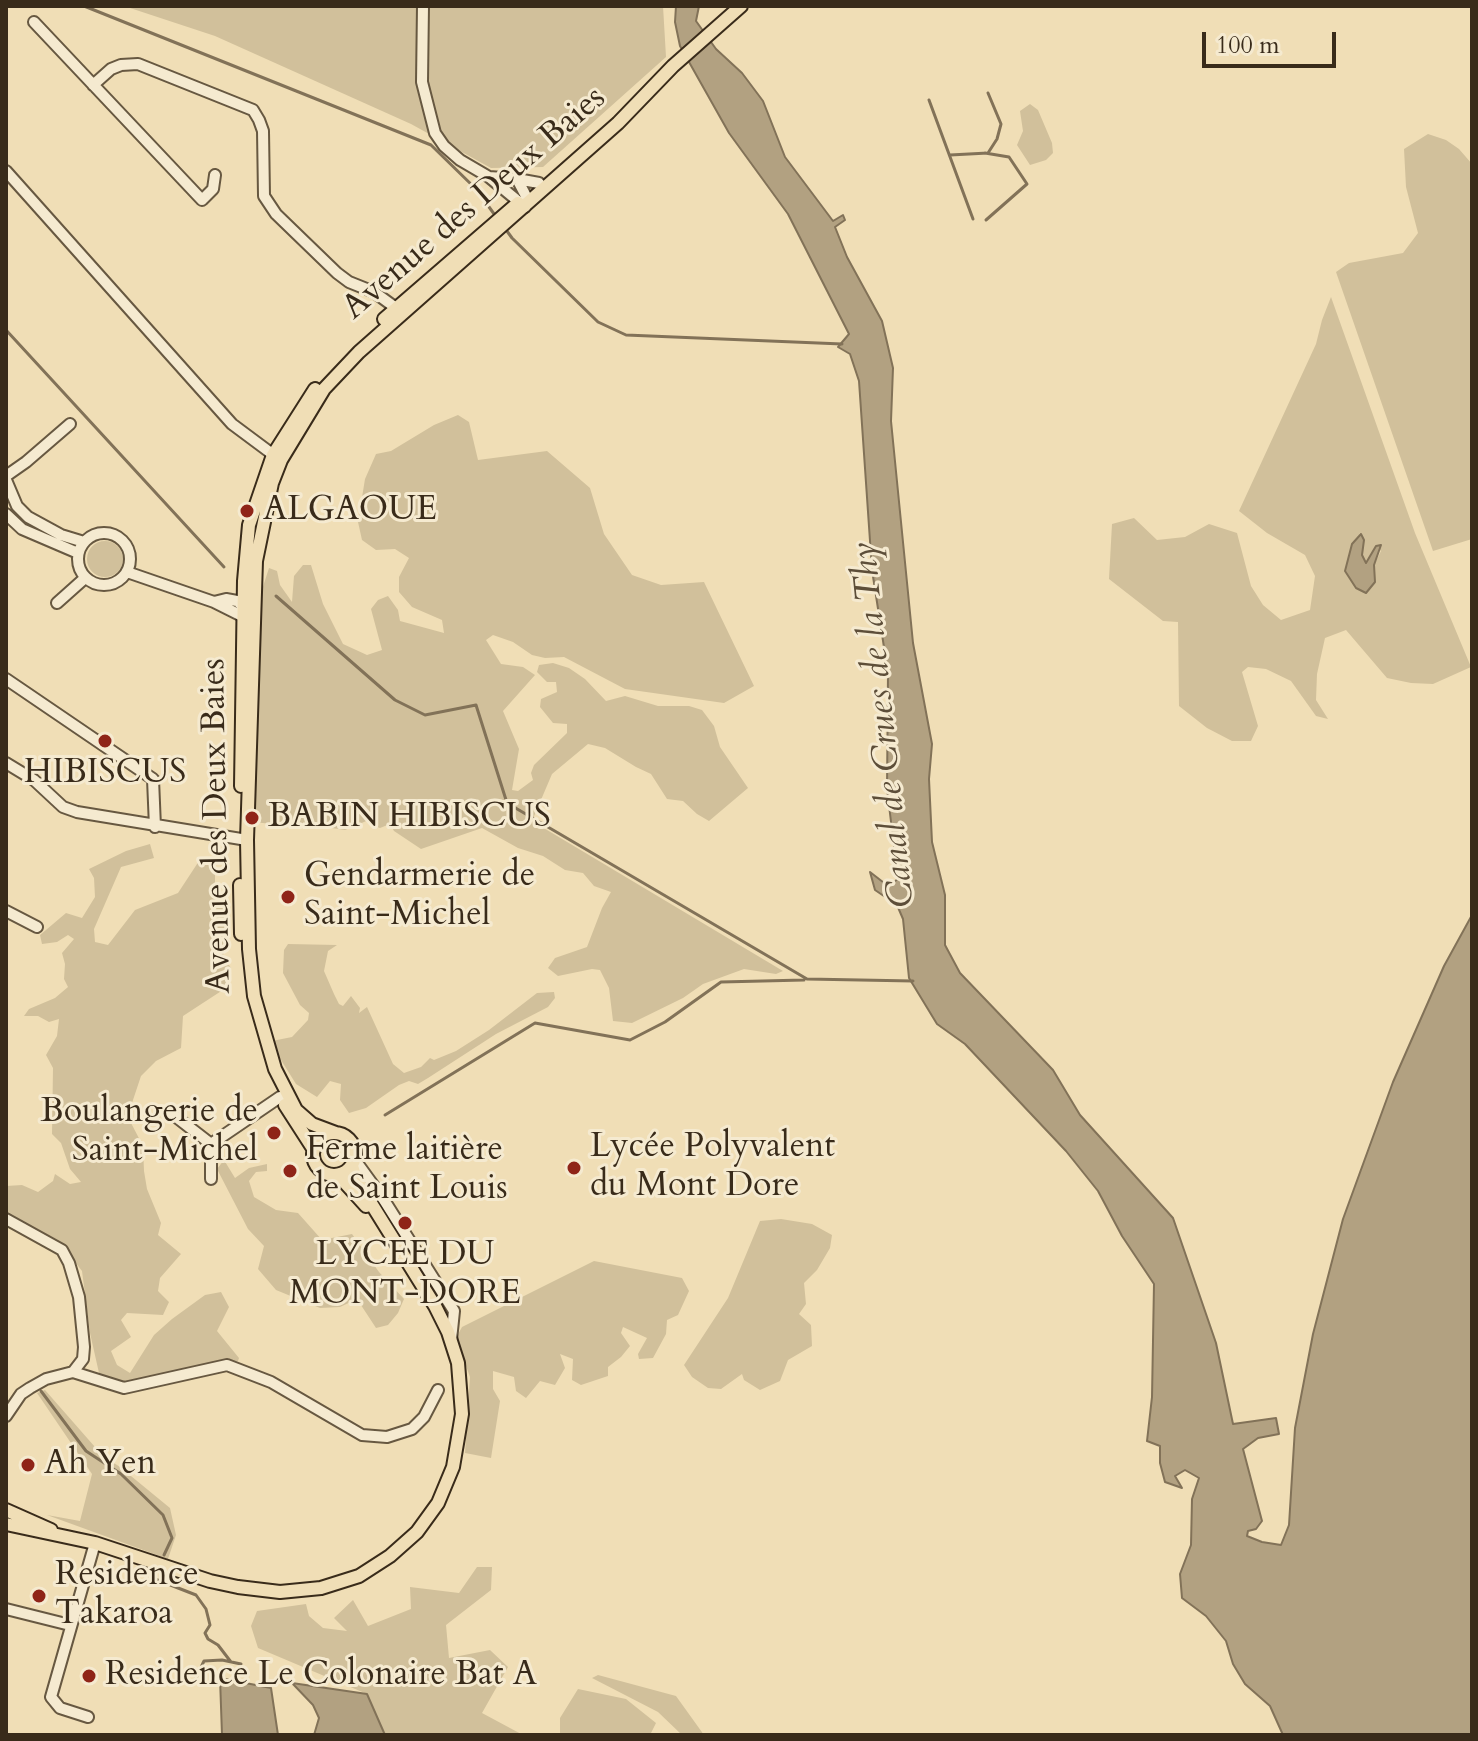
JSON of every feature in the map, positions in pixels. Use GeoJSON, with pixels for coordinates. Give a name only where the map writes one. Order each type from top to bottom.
{"type":"FeatureCollection","features":[{"type":"Feature","properties":{"kind":"main road"},"geometry":{"type":"LineString","coordinates":[[641,96],[741,6]]}},
{"type":"Feature","properties":{"kind":"main road","name":"Avenue des Deux Baies"},"geometry":{"type":"LineString","coordinates":[[519,206],[539,183],[641,96]]}},
{"type":"Feature","properties":{"kind":"main road","name":"Avenue des Deux Baies"},"geometry":{"type":"LineString","coordinates":[[408,1263],[377,1219],[338,1175],[319,1169],[314,1150],[280,1097],[259,1048],[246,998],[240,910],[256,561],[277,458],[324,389],[387,326],[493,229],[618,123],[641,96]]}},
{"type":"Feature","properties":{"kind":"main road","name":"Avenue des Deux Baies"},"geometry":{"type":"LineString","coordinates":[[6,1510],[57,1533],[210,1581],[280,1592],[342,1583],[376,1566],[408,1541],[424,1524],[442,1496],[453,1467],[461,1431],[462,1395],[458,1363],[451,1342],[435,1306],[356,1179],[353,1163],[356,1153],[352,1142],[348,1137],[312,1124],[296,1110],[275,1069],[254,996],[244,839],[245,577],[249,525],[277,458],[314,390],[396,308],[493,229]]}},
{"type":"Feature","properties":{"kind":"main road"},"geometry":{"type":"LineString","coordinates":[[314,1150],[319,1140],[336,1133]]}},
{"type":"Feature","properties":{"kind":"main road"},"geometry":{"type":"LineString","coordinates":[[338,1175],[353,1163]]}},
{"type":"Feature","properties":{"kind":"main road","name":"Avenue des Deux Baies"},"geometry":{"type":"LineString","coordinates":[[6,1524],[35,1532],[57,1533]]}},
{"type":"Feature","properties":{"kind":"street"},"geometry":{"type":"LineString","coordinates":[[425,8],[422,82],[435,133],[460,160],[489,177],[519,206]]}},
{"type":"Feature","properties":{"kind":"street"},"geometry":{"type":"LineString","coordinates":[[34,22],[202,200],[213,189],[215,175]]}},
{"type":"Feature","properties":{"kind":"street"},"geometry":{"type":"LineString","coordinates":[[93,85],[111,69],[138,64],[253,110],[263,131],[264,196],[276,214],[337,273],[349,282],[374,292],[396,308]]}},
{"type":"Feature","properties":{"kind":"street"},"geometry":{"type":"LineString","coordinates":[[6,171],[232,424],[277,458]]}},
{"type":"Feature","properties":{"kind":"street"},"geometry":{"type":"LineString","coordinates":[[489,177],[539,183]]}},
{"type":"Feature","properties":{"kind":"street"},"geometry":{"type":"LineString","coordinates":[[517,179],[519,206]]}},
{"type":"Feature","properties":{"kind":"street"},"geometry":{"type":"LineString","coordinates":[[70,424],[6,478],[17,506],[28,517],[61,535],[84,542]]}},
{"type":"Feature","properties":{"kind":"street"},"geometry":{"type":"LineString","coordinates":[[6,514],[22,529],[78,553]]}},
{"type":"Feature","properties":{"kind":"street"},"geometry":{"type":"LineString","coordinates":[[98,533],[115,535],[130,555],[127,572],[115,583],[106,586],[91,583],[77,562],[84,542],[98,533]]}},
{"type":"Feature","properties":{"kind":"street"},"geometry":{"type":"LineString","coordinates":[[127,572],[250,615],[249,661],[253,671]]}},
{"type":"Feature","properties":{"kind":"street"},"geometry":{"type":"LineString","coordinates":[[226,599],[245,577]]}},
{"type":"Feature","properties":{"kind":"street"},"geometry":{"type":"LineString","coordinates":[[57,603],[85,578]]}},
{"type":"Feature","properties":{"kind":"street"},"geometry":{"type":"LineString","coordinates":[[214,602],[226,599],[237,601],[244,611]]}},
{"type":"Feature","properties":{"kind":"street"},"geometry":{"type":"LineString","coordinates":[[6,679],[153,779],[155,827]]}},
{"type":"Feature","properties":{"kind":"street"},"geometry":{"type":"LineString","coordinates":[[6,763],[34,780],[63,807],[88,815],[244,839]]}},
{"type":"Feature","properties":{"kind":"street"},"geometry":{"type":"LineString","coordinates":[[6,911],[37,927]]}},
{"type":"Feature","properties":{"kind":"street"},"geometry":{"type":"LineString","coordinates":[[211,1144],[280,1097]]}},
{"type":"Feature","properties":{"kind":"street"},"geometry":{"type":"LineString","coordinates":[[171,1113],[211,1144]]}},
{"type":"Feature","properties":{"kind":"street"},"geometry":{"type":"LineString","coordinates":[[211,1144],[211,1179]]}},
{"type":"Feature","properties":{"kind":"street"},"geometry":{"type":"LineString","coordinates":[[353,1163],[384,1200],[454,1311],[451,1342]]}},
{"type":"Feature","properties":{"kind":"street"},"geometry":{"type":"LineString","coordinates":[[6,1219],[54,1244],[62,1250],[69,1263],[79,1297],[84,1347],[83,1359],[73,1372]]}},
{"type":"Feature","properties":{"kind":"street"},"geometry":{"type":"LineString","coordinates":[[6,1416],[21,1394],[30,1388],[46,1379],[73,1372],[124,1388],[227,1365],[271,1382],[362,1435],[387,1437],[412,1429],[424,1417],[438,1390]]}},
{"type":"Feature","properties":{"kind":"street"},"geometry":{"type":"LineString","coordinates":[[88,1717],[60,1708],[51,1697],[95,1543]]}},
{"type":"Feature","properties":{"kind":"street"},"geometry":{"type":"LineString","coordinates":[[6,1609],[70,1625]]}},
{"type":"Feature","properties":{"kind":"shaded area"},"geometry":{"type":"Polygon","coordinates":[[[124,6],[663,6],[666,57],[543,167],[491,168],[411,124],[215,36],[124,6]]]}},
{"type":"Feature","properties":{"kind":"shaded area"},"geometry":{"type":"Polygon","coordinates":[[[676,6],[699,6],[696,21],[716,49],[742,73],[763,101],[785,157],[833,221],[843,215],[845,220],[835,227],[847,257],[882,321],[893,368],[891,421],[913,643],[932,744],[929,779],[932,842],[945,895],[945,945],[960,973],[1053,1070],[1080,1115],[1173,1218],[1216,1343],[1233,1424],[1276,1418],[1279,1434],[1258,1438],[1243,1449],[1262,1521],[1256,1529],[1248,1531],[1247,1536],[1262,1542],[1281,1545],[1289,1525],[1295,1428],[1313,1334],[1343,1219],[1393,1082],[1444,966],[1472,915],[1472,1735],[1283,1735],[1270,1706],[1245,1684],[1233,1664],[1226,1641],[1206,1616],[1182,1598],[1180,1574],[1191,1545],[1192,1499],[1199,1478],[1185,1470],[1175,1476],[1182,1488],[1165,1482],[1160,1446],[1147,1441],[1152,1397],[1154,1284],[1122,1236],[1098,1191],[1066,1151],[965,1044],[937,1024],[909,978],[903,919],[897,905],[875,890],[870,872],[888,886],[898,879],[887,789],[888,673],[872,570],[859,381],[850,354],[838,347],[849,334],[788,214],[729,133],[680,46],[675,22],[676,6]]]}},
{"type":"Feature","properties":{"kind":"shaded area"},"geometry":{"type":"Polygon","coordinates":[[[1030,104],[1038,110],[1053,153],[1046,160],[1030,165],[1017,145],[1023,131],[1020,111],[1030,104]]]}},
{"type":"Feature","properties":{"kind":"shaded area"},"geometry":{"type":"Polygon","coordinates":[[[1428,134],[1446,140],[1472,164],[1472,539],[1433,551],[1336,272],[1349,263],[1403,253],[1418,233],[1406,187],[1404,149],[1428,134]]]}},
{"type":"Feature","properties":{"kind":"shaded area"},"geometry":{"type":"Polygon","coordinates":[[[1331,297],[1415,533],[1471,667],[1433,684],[1387,678],[1346,630],[1325,638],[1317,674],[1316,700],[1328,719],[1316,716],[1291,681],[1266,669],[1248,667],[1242,672],[1258,726],[1251,741],[1232,741],[1207,728],[1179,706],[1178,622],[1163,621],[1109,579],[1112,524],[1134,518],[1157,540],[1185,537],[1209,524],[1237,533],[1251,586],[1263,605],[1281,620],[1310,610],[1315,576],[1305,555],[1267,533],[1239,511],[1316,344],[1331,297]],[[1360,535],[1352,544],[1345,571],[1350,579],[1375,582],[1374,565],[1381,551],[1376,546],[1366,564],[1362,555],[1364,540],[1360,535]]]}},
{"type":"Feature","properties":{"kind":"shaded area"},"geometry":{"type":"Polygon","coordinates":[[[458,415],[469,422],[478,460],[547,451],[590,488],[604,534],[632,575],[661,585],[704,582],[754,686],[724,703],[625,689],[564,657],[532,655],[513,642],[493,635],[486,640],[501,664],[523,667],[535,675],[503,711],[519,749],[512,790],[518,791],[533,780],[531,773],[534,765],[567,733],[567,724],[553,723],[540,707],[541,699],[557,692],[556,682],[547,682],[537,672],[539,665],[553,663],[569,668],[585,679],[606,701],[625,696],[658,706],[689,706],[702,710],[714,726],[720,747],[748,788],[709,821],[683,801],[667,799],[651,774],[605,748],[588,744],[552,774],[532,821],[783,971],[776,974],[744,969],[703,984],[683,998],[632,1023],[613,1021],[609,988],[600,970],[558,976],[548,968],[555,958],[587,947],[611,892],[594,886],[583,873],[565,870],[543,856],[518,848],[482,828],[421,849],[394,831],[390,824],[380,828],[371,825],[371,819],[345,830],[286,821],[272,824],[253,822],[260,596],[269,568],[277,571],[280,585],[292,602],[294,576],[303,565],[311,565],[323,604],[343,644],[367,655],[382,650],[371,609],[378,600],[388,596],[398,610],[400,621],[444,633],[442,620],[412,607],[399,592],[399,577],[409,558],[395,549],[376,550],[362,540],[358,522],[365,479],[376,454],[391,451],[434,425],[458,415]]]}},
{"type":"Feature","properties":{"kind":"shaded area"},"geometry":{"type":"Polygon","coordinates":[[[1361,534],[1364,540],[1362,555],[1366,563],[1376,546],[1381,545],[1374,565],[1375,582],[1366,593],[1356,588],[1345,571],[1352,544],[1361,534]]]}},
{"type":"Feature","properties":{"kind":"shaded area"},"geometry":{"type":"Polygon","coordinates":[[[105,541],[118,546],[123,559],[118,572],[105,577],[92,572],[87,559],[92,546],[105,541]]]}},
{"type":"Feature","properties":{"kind":"shaded area"},"geometry":{"type":"Polygon","coordinates":[[[150,844],[154,858],[121,867],[94,929],[95,942],[108,945],[135,910],[178,893],[199,861],[215,860],[215,887],[230,925],[223,956],[231,968],[229,986],[183,1016],[181,1048],[156,1061],[141,1076],[132,1103],[131,1123],[143,1146],[147,1189],[161,1223],[158,1235],[181,1254],[160,1278],[158,1291],[169,1302],[163,1315],[127,1313],[121,1320],[131,1337],[111,1351],[117,1365],[130,1373],[154,1335],[205,1295],[221,1292],[229,1307],[217,1331],[239,1358],[238,1361],[216,1361],[128,1382],[106,1379],[99,1373],[82,1271],[58,1240],[6,1213],[6,1186],[22,1185],[38,1192],[53,1181],[55,1174],[70,1184],[81,1182],[70,1169],[61,1143],[52,1134],[53,1068],[46,1055],[57,1036],[59,1019],[49,1022],[38,1016],[24,1016],[29,1009],[55,998],[68,987],[64,979],[62,953],[74,939],[68,935],[57,942],[42,944],[40,935],[66,913],[82,918],[95,897],[94,878],[89,869],[126,851],[150,844]]]}},
{"type":"Feature","properties":{"kind":"shaded area"},"geometry":{"type":"Polygon","coordinates":[[[288,944],[337,945],[328,951],[324,971],[339,1004],[343,1006],[351,996],[360,1008],[359,1013],[367,1007],[393,1064],[404,1073],[421,1067],[430,1058],[434,1060],[456,1051],[537,993],[554,992],[555,998],[548,1007],[496,1034],[418,1084],[409,1081],[399,1085],[366,1108],[349,1113],[340,1100],[341,1084],[330,1081],[317,1097],[296,1084],[272,1041],[292,1037],[308,1020],[309,1013],[300,1005],[283,973],[284,950],[288,944]]]}},
{"type":"Feature","properties":{"kind":"shaded area"},"geometry":{"type":"Polygon","coordinates":[[[224,1160],[235,1178],[249,1168],[267,1164],[267,1171],[256,1172],[249,1181],[254,1197],[276,1210],[298,1213],[322,1240],[352,1234],[379,1272],[404,1299],[388,1325],[376,1328],[357,1299],[340,1307],[320,1308],[276,1290],[258,1269],[264,1246],[248,1229],[217,1169],[224,1160]]]}},
{"type":"Feature","properties":{"kind":"shaded area"},"geometry":{"type":"Polygon","coordinates":[[[781,1219],[812,1224],[832,1235],[830,1248],[817,1270],[804,1283],[806,1304],[799,1314],[811,1325],[812,1346],[788,1360],[780,1381],[760,1390],[744,1380],[742,1374],[721,1389],[708,1388],[692,1377],[684,1365],[728,1298],[760,1221],[781,1219]]]}},
{"type":"Feature","properties":{"kind":"shaded area"},"geometry":{"type":"Polygon","coordinates":[[[594,1261],[682,1278],[689,1291],[678,1315],[667,1320],[666,1334],[653,1358],[639,1359],[638,1354],[647,1338],[623,1327],[621,1333],[630,1346],[608,1367],[608,1376],[581,1385],[572,1380],[573,1359],[560,1354],[565,1368],[555,1385],[540,1381],[526,1398],[516,1391],[514,1377],[493,1371],[493,1389],[500,1401],[491,1458],[465,1453],[470,1377],[456,1338],[462,1327],[594,1261]]]}},
{"type":"Feature","properties":{"kind":"shaded area"},"geometry":{"type":"Polygon","coordinates":[[[45,1390],[102,1455],[170,1508],[176,1535],[168,1559],[47,1515],[80,1521],[92,1474],[37,1393],[45,1390]]]}},
{"type":"Feature","properties":{"kind":"shaded area"},"geometry":{"type":"Polygon","coordinates":[[[477,1567],[492,1567],[491,1590],[446,1625],[449,1658],[490,1650],[508,1667],[482,1713],[523,1735],[385,1735],[367,1694],[258,1648],[251,1626],[257,1611],[306,1604],[309,1616],[323,1628],[347,1631],[334,1618],[353,1600],[368,1626],[411,1609],[410,1587],[459,1593],[477,1567]]]}},
{"type":"Feature","properties":{"kind":"shaded area"},"geometry":{"type":"Polygon","coordinates":[[[598,1675],[676,1696],[704,1735],[682,1735],[658,1712],[592,1678],[598,1675]]]}},
{"type":"Feature","properties":{"kind":"shaded area"},"geometry":{"type":"Polygon","coordinates":[[[220,1678],[271,1688],[278,1735],[222,1735],[220,1678]]]}},
{"type":"Feature","properties":{"kind":"shaded area"},"geometry":{"type":"Polygon","coordinates":[[[292,1683],[367,1694],[385,1735],[314,1735],[319,1718],[313,1705],[292,1683]]]}},
{"type":"Feature","properties":{"kind":"shaded area"},"geometry":{"type":"Polygon","coordinates":[[[578,1689],[626,1699],[656,1723],[650,1735],[560,1735],[560,1718],[578,1689]]]}},
{"type":"Feature","properties":{"kind":"waterway"},"geometry":{"type":"LineString","coordinates":[[84,6],[431,145],[476,189],[497,218]]}},
{"type":"Feature","properties":{"kind":"waterway"},"geometry":{"type":"LineString","coordinates":[[950,155],[988,153],[997,139],[1001,124],[988,93]]}},
{"type":"Feature","properties":{"kind":"waterway"},"geometry":{"type":"LineString","coordinates":[[929,100],[973,219]]}},
{"type":"Feature","properties":{"kind":"waterway"},"geometry":{"type":"LineString","coordinates":[[985,153],[1009,157],[1027,184],[986,220]]}},
{"type":"Feature","properties":{"kind":"waterway"},"geometry":{"type":"LineString","coordinates":[[504,227],[598,322],[626,335],[842,344]]}},
{"type":"Feature","properties":{"kind":"waterway"},"geometry":{"type":"LineString","coordinates":[[6,330],[224,567]]}},
{"type":"Feature","properties":{"kind":"waterway"},"geometry":{"type":"LineString","coordinates":[[276,596],[395,700],[425,715],[476,705],[507,803],[807,979],[913,981]]}},
{"type":"Feature","properties":{"kind":"waterway"},"geometry":{"type":"LineString","coordinates":[[385,1115],[535,1023],[630,1040],[665,1022],[721,982],[804,980]]}},
{"type":"Feature","properties":{"kind":"waterway"},"geometry":{"type":"LineString","coordinates":[[41,1391],[86,1451],[121,1474],[163,1515],[172,1538],[164,1555]]}},
{"type":"Feature","properties":{"kind":"waterway"},"geometry":{"type":"LineString","coordinates":[[155,1579],[196,1595],[206,1609],[210,1625],[205,1633],[208,1639],[218,1645],[231,1662]]}},
{"type":"Feature","properties":{"kind":"waterway"},"geometry":{"type":"LineString","coordinates":[[193,1684],[204,1661],[222,1660],[241,1664]]}},
{"type":"Feature","properties":{"kind":"place","name":"ALGAOUE"},"geometry":{"type":"Point","coordinates":[247,511]}},
{"type":"Feature","properties":{"kind":"place","name":"HIBISCUS"},"geometry":{"type":"Point","coordinates":[105,741]}},
{"type":"Feature","properties":{"kind":"place","name":"BABIN HIBISCUS"},"geometry":{"type":"Point","coordinates":[252,818]}},
{"type":"Feature","properties":{"kind":"place","name":"Gendarmerie de Saint-Michel"},"geometry":{"type":"Point","coordinates":[288,897]}},
{"type":"Feature","properties":{"kind":"place","name":"Boulangerie de Saint-Michel"},"geometry":{"type":"Point","coordinates":[274,1133]}},
{"type":"Feature","properties":{"kind":"place","name":"Lycée Polyvalent du Mont Dore"},"geometry":{"type":"Point","coordinates":[574,1168]}},
{"type":"Feature","properties":{"kind":"place","name":"Ferme laitière de Saint Louis"},"geometry":{"type":"Point","coordinates":[290,1171]}},
{"type":"Feature","properties":{"kind":"place","name":"LYCEE DU MONT-DORE"},"geometry":{"type":"Point","coordinates":[405,1223]}},
{"type":"Feature","properties":{"kind":"place","name":"Ah Yen"},"geometry":{"type":"Point","coordinates":[28,1465]}},
{"type":"Feature","properties":{"kind":"place","name":"Residence Takaroa"},"geometry":{"type":"Point","coordinates":[39,1596]}},
{"type":"Feature","properties":{"kind":"place","name":"Residence Le Colonaire Bat A"},"geometry":{"type":"Point","coordinates":[89,1676]}},
{"type":"Feature","properties":{"kind":"water label","name":"Canal de Crues de la Thy"},"geometry":{"type":"Point","coordinates":[885,725]}}]}
